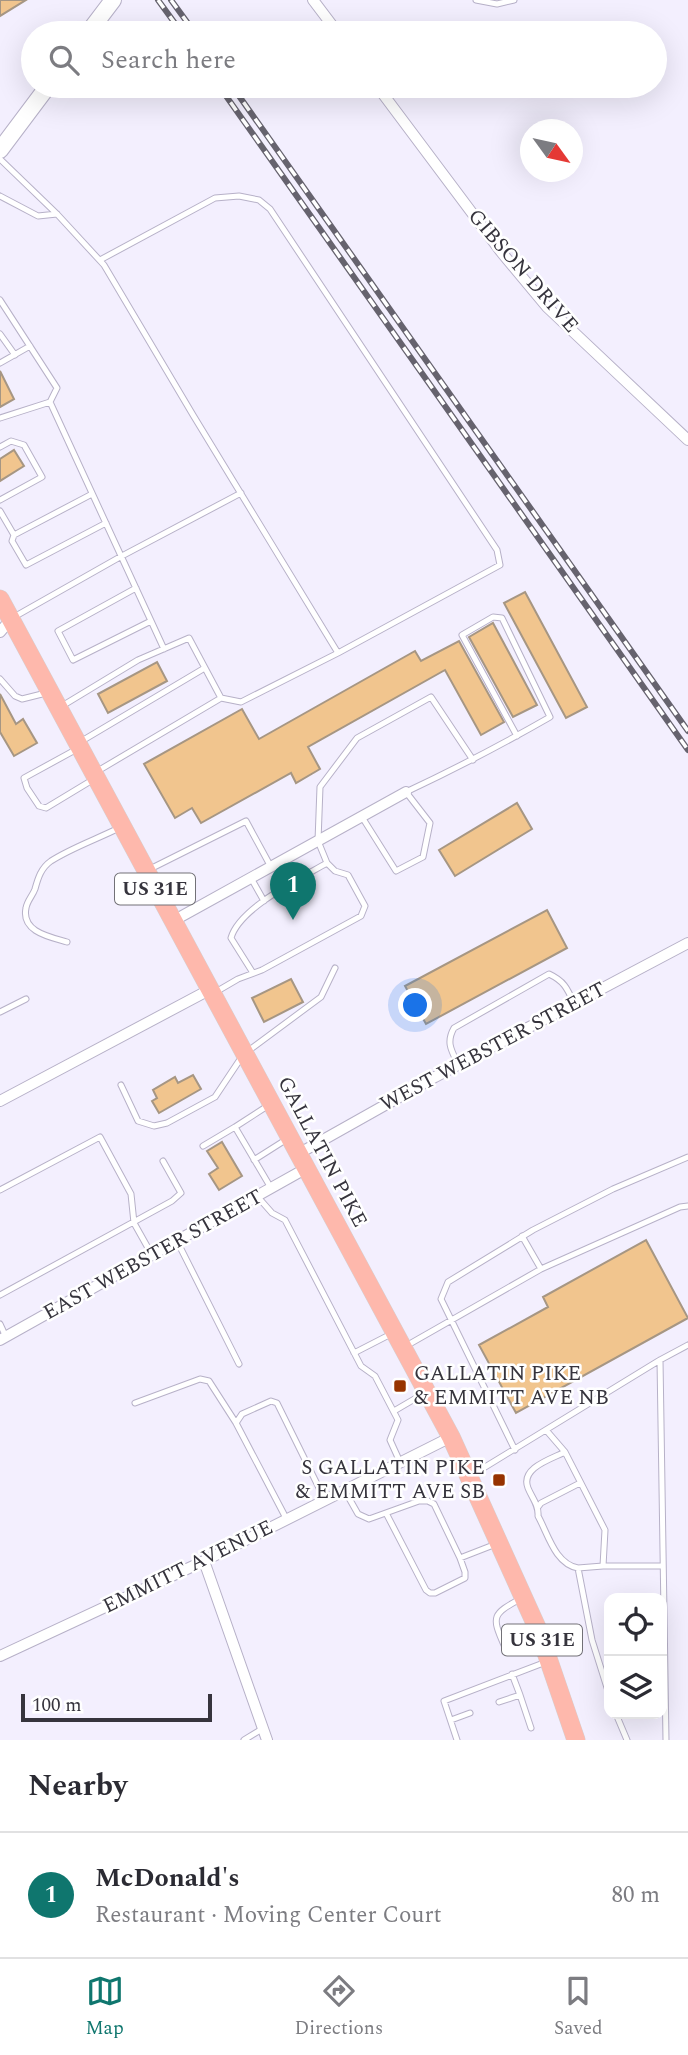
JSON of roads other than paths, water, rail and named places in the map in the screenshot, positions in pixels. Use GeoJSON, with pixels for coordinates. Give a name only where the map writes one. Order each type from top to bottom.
{"type":"FeatureCollection","features":[{"type":"Feature","properties":{"kind":"main road"},"geometry":{"type":"LineString","coordinates":[[97,21],[113,0]]}},
{"type":"Feature","properties":{"kind":"main road"},"geometry":{"type":"LineString","coordinates":[[0,150],[39,98]]}},
{"type":"Feature","properties":{"kind":"main road","name":"GALLATIN PIKE"},"geometry":{"type":"LineString","coordinates":[[0,599],[6,625],[53,700],[451,1437],[540,1635],[572,1739]]}},
{"type":"Feature","properties":{"kind":"street"},"geometry":{"type":"LineString","coordinates":[[313,0],[329,21]]}},
{"type":"Feature","properties":{"kind":"street","name":"GIBSON DRIVE"},"geometry":{"type":"LineString","coordinates":[[386,98],[502,253],[547,307],[688,440]]}},
{"type":"Feature","properties":{"kind":"street"},"geometry":{"type":"LineString","coordinates":[[173,921],[406,792]]}},
{"type":"Feature","properties":{"kind":"street","name":"WEST WEBSTER STREET"},"geometry":{"type":"LineString","coordinates":[[298,1153],[688,943]]}},
{"type":"Feature","properties":{"kind":"street"},"geometry":{"type":"LineString","coordinates":[[0,1101],[210,992]]}},
{"type":"Feature","properties":{"kind":"street","name":"EAST WEBSTER STREET"},"geometry":{"type":"LineString","coordinates":[[3,1339],[271,1188],[298,1153]]}},
{"type":"Feature","properties":{"kind":"street","name":"EMMITT AVENUE"},"geometry":{"type":"LineString","coordinates":[[0,1656],[204,1561],[451,1437]]}},
{"type":"Feature","properties":{"kind":"street"},"geometry":{"type":"LineString","coordinates":[[204,1561],[267,1740]]}},
{"type":"Feature","properties":{"kind":"lane"},"geometry":{"type":"LineString","coordinates":[[476,0],[497,5],[514,0]]}},
{"type":"Feature","properties":{"kind":"lane"},"geometry":{"type":"LineString","coordinates":[[0,159],[100,260],[338,653]]}},
{"type":"Feature","properties":{"kind":"lane"},"geometry":{"type":"LineString","coordinates":[[0,196],[37,216],[57,214]]}},
{"type":"Feature","properties":{"kind":"lane"},"geometry":{"type":"LineString","coordinates":[[100,260],[215,198],[239,196],[258,200],[270,209],[497,550],[500,565],[241,702],[220,698],[46,807],[39,806],[24,778],[203,668]]}},
{"type":"Feature","properties":{"kind":"lane"},"geometry":{"type":"LineString","coordinates":[[0,300],[57,388],[50,402],[0,418]]}},
{"type":"Feature","properties":{"kind":"lane"},"geometry":{"type":"LineString","coordinates":[[0,334],[15,355]]}},
{"type":"Feature","properties":{"kind":"lane"},"geometry":{"type":"LineString","coordinates":[[0,363],[30,346]]}},
{"type":"Feature","properties":{"kind":"lane"},"geometry":{"type":"LineString","coordinates":[[50,402],[164,649]]}},
{"type":"Feature","properties":{"kind":"lane"},"geometry":{"type":"LineString","coordinates":[[0,447],[11,441],[24,446],[42,477],[0,500]]}},
{"type":"Feature","properties":{"kind":"lane"},"geometry":{"type":"LineString","coordinates":[[6,625],[120,556],[241,493]]}},
{"type":"Feature","properties":{"kind":"lane"},"geometry":{"type":"LineString","coordinates":[[13,535],[92,494]]}},
{"type":"Feature","properties":{"kind":"lane"},"geometry":{"type":"LineString","coordinates":[[0,511],[13,535],[12,541],[26,565],[106,523]]}},
{"type":"Feature","properties":{"kind":"lane"},"geometry":{"type":"LineString","coordinates":[[0,527],[8,526]]}},
{"type":"Feature","properties":{"kind":"lane"},"geometry":{"type":"LineString","coordinates":[[136,588],[58,631],[74,660],[151,621]]}},
{"type":"Feature","properties":{"kind":"lane"},"geometry":{"type":"LineString","coordinates":[[362,817],[396,871],[414,862],[422,857],[430,823],[406,792],[473,760],[517,736],[550,718],[502,618],[493,617],[462,635],[517,736]]}},
{"type":"Feature","properties":{"kind":"lane"},"geometry":{"type":"LineString","coordinates":[[0,680],[15,696],[22,699],[53,700],[189,638],[220,698]]}},
{"type":"Feature","properties":{"kind":"lane"},"geometry":{"type":"LineString","coordinates":[[210,992],[253,973],[361,916],[365,905],[348,874],[335,871],[327,863],[318,841],[320,787],[356,738],[431,696],[473,760]]}},
{"type":"Feature","properties":{"kind":"lane"},"geometry":{"type":"LineString","coordinates":[[146,871],[246,821],[271,867]]}},
{"type":"Feature","properties":{"kind":"lane"},"geometry":{"type":"LineString","coordinates":[[67,942],[38,933],[25,917],[26,906],[34,892],[38,876],[49,862],[122,827]]}},
{"type":"Feature","properties":{"kind":"lane"},"geometry":{"type":"LineString","coordinates":[[253,973],[231,938],[233,930],[272,894],[327,863]]}},
{"type":"Feature","properties":{"kind":"lane"},"geometry":{"type":"LineString","coordinates":[[251,878],[264,901]]}},
{"type":"Feature","properties":{"kind":"lane"},"geometry":{"type":"LineString","coordinates":[[121,1085],[138,1121],[154,1126],[167,1123],[215,1097],[244,1054],[321,997],[334,968]]}},
{"type":"Feature","properties":{"kind":"lane"},"geometry":{"type":"LineString","coordinates":[[458,1065],[449,1047],[449,1036],[454,1028],[549,974],[566,985],[573,1003]]}},
{"type":"Feature","properties":{"kind":"lane"},"geometry":{"type":"LineString","coordinates":[[0,1013],[26,999]]}},
{"type":"Feature","properties":{"kind":"lane"},"geometry":{"type":"LineString","coordinates":[[203,1146],[271,1104]]}},
{"type":"Feature","properties":{"kind":"lane"},"geometry":{"type":"LineString","coordinates":[[235,1127],[271,1188]]}},
{"type":"Feature","properties":{"kind":"lane"},"geometry":{"type":"LineString","coordinates":[[0,1190],[100,1137],[131,1194],[134,1223],[152,1255]]}},
{"type":"Feature","properties":{"kind":"lane"},"geometry":{"type":"LineString","coordinates":[[254,1160],[298,1153]]}},
{"type":"Feature","properties":{"kind":"lane"},"geometry":{"type":"LineString","coordinates":[[515,1450],[441,1299],[448,1282],[522,1237],[613,1189],[688,1157]]}},
{"type":"Feature","properties":{"kind":"lane"},"geometry":{"type":"LineString","coordinates":[[0,1295],[172,1201],[181,1193],[163,1161]]}},
{"type":"Feature","properties":{"kind":"lane"},"geometry":{"type":"LineString","coordinates":[[257,1196],[272,1213],[285,1220],[361,1366],[375,1377],[394,1411],[398,1420],[390,1440],[400,1463]]}},
{"type":"Feature","properties":{"kind":"lane"},"geometry":{"type":"LineString","coordinates":[[354,1353],[452,1320],[541,1269],[680,1207],[688,1206]]}},
{"type":"Feature","properties":{"kind":"lane"},"geometry":{"type":"LineString","coordinates":[[522,1237],[541,1269]]}},
{"type":"Feature","properties":{"kind":"lane"},"geometry":{"type":"LineString","coordinates":[[177,1241],[239,1364]]}},
{"type":"Feature","properties":{"kind":"lane"},"geometry":{"type":"LineString","coordinates":[[0,1324],[3,1339]]}},
{"type":"Feature","properties":{"kind":"lane"},"geometry":{"type":"LineString","coordinates":[[468,1477],[688,1345]]}},
{"type":"Feature","properties":{"kind":"lane"},"geometry":{"type":"LineString","coordinates":[[660,1360],[666,1740]]}},
{"type":"Feature","properties":{"kind":"lane"},"geometry":{"type":"LineString","coordinates":[[135,1403],[200,1379],[209,1381],[236,1423],[287,1520]]}},
{"type":"Feature","properties":{"kind":"lane"},"geometry":{"type":"LineString","coordinates":[[394,1411],[426,1392]]}},
{"type":"Feature","properties":{"kind":"lane"},"geometry":{"type":"LineString","coordinates":[[236,1423],[242,1414],[271,1401],[277,1403],[325,1500]]}},
{"type":"Feature","properties":{"kind":"lane"},"geometry":{"type":"LineString","coordinates":[[546,1430],[565,1452],[605,1530],[603,1566]]}},
{"type":"Feature","properties":{"kind":"lane"},"geometry":{"type":"LineString","coordinates":[[565,1452],[532,1469],[526,1478],[527,1486],[538,1507],[538,1516],[561,1561],[578,1568],[663,1566]]}},
{"type":"Feature","properties":{"kind":"lane"},"geometry":{"type":"LineString","coordinates":[[538,1507],[580,1483]]}},
{"type":"Feature","properties":{"kind":"lane"},"geometry":{"type":"LineString","coordinates":[[345,1491],[358,1514],[369,1519],[419,1501],[434,1504],[466,1572],[465,1578],[435,1593],[426,1590],[386,1513]]}},
{"type":"Feature","properties":{"kind":"lane"},"geometry":{"type":"LineString","coordinates":[[460,1558],[498,1543]]}},
{"type":"Feature","properties":{"kind":"lane"},"geometry":{"type":"LineString","coordinates":[[578,1568],[592,1640],[604,1678]]}},
{"type":"Feature","properties":{"kind":"lane"},"geometry":{"type":"LineString","coordinates":[[523,1597],[498,1611],[496,1616],[496,1627],[504,1645],[512,1647],[540,1635]]}},
{"type":"Feature","properties":{"kind":"lane"},"geometry":{"type":"LineString","coordinates":[[457,1740],[444,1701],[549,1661]]}},
{"type":"Feature","properties":{"kind":"lane"},"geometry":{"type":"LineString","coordinates":[[512,1674],[531,1728]]}},
{"type":"Feature","properties":{"kind":"lane"},"geometry":{"type":"LineString","coordinates":[[499,1702],[520,1695]]}},
{"type":"Feature","properties":{"kind":"lane"},"geometry":{"type":"LineString","coordinates":[[451,1720],[470,1713]]}},
{"type":"Feature","properties":{"kind":"lane"},"geometry":{"type":"LineString","coordinates":[[618,1719],[627,1740]]}},
{"type":"Feature","properties":{"kind":"lane"},"geometry":{"type":"LineString","coordinates":[[244,1740],[263,1728]]}},
{"type":"Feature","properties":{"kind":"railway"},"geometry":{"type":"LineString","coordinates":[[158,0],[173,21]]}},
{"type":"Feature","properties":{"kind":"railway"},"geometry":{"type":"LineString","coordinates":[[171,0],[186,21]]}},
{"type":"Feature","properties":{"kind":"railway"},"geometry":{"type":"LineString","coordinates":[[227,98],[688,750]]}},
{"type":"Feature","properties":{"kind":"railway"},"geometry":{"type":"LineString","coordinates":[[240,98],[688,731]]}},
{"type":"Feature","properties":{"kind":"place","name":"McDonald's"},"geometry":{"type":"Point","coordinates":[293,920]}},
{"type":"Feature","properties":{"kind":"place","name":"GALLATIN PIKE & EMMITT AVE NB"},"geometry":{"type":"Point","coordinates":[400,1386]}},
{"type":"Feature","properties":{"kind":"place","name":"S GALLATIN PIKE & EMMITT AVE SB"},"geometry":{"type":"Point","coordinates":[499,1480]}}]}
